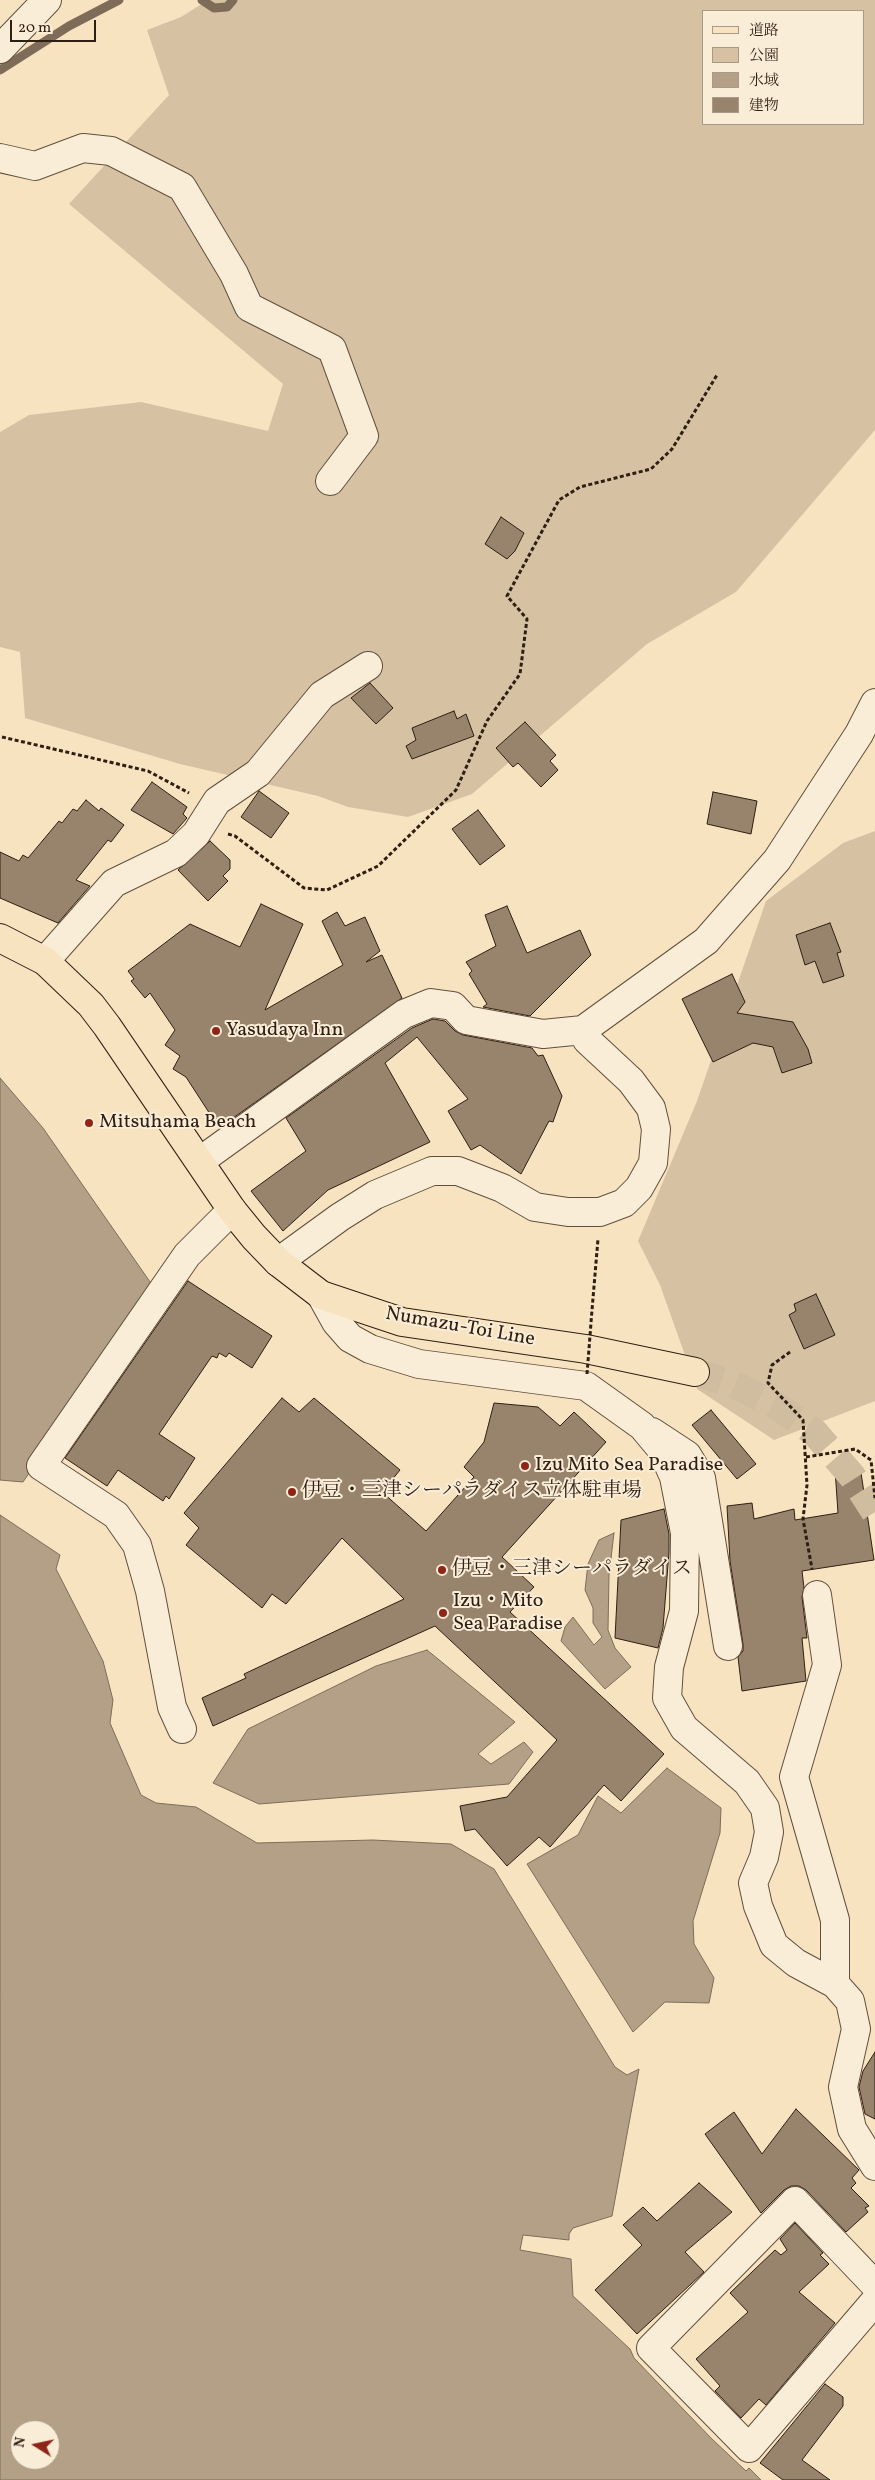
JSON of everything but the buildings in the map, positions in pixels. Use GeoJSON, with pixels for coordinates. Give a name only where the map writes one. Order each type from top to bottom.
{"type":"FeatureCollection","features":[{"type":"Feature","properties":{"kind":"main road","name":"Numazu-Toi Line"},"geometry":{"type":"LineString","coordinates":[[0,938],[45,961],[74,988],[107,1026],[200,1160],[232,1210],[278,1262],[321,1295],[402,1322],[586,1349],[695,1372]]}},
{"type":"Feature","properties":{"kind":"street"},"geometry":{"type":"LineString","coordinates":[[0,49],[47,0]]}},
{"type":"Feature","properties":{"kind":"street"},"geometry":{"type":"LineString","coordinates":[[0,158],[35,166],[83,148],[111,151],[182,187],[234,274],[249,307],[332,349],[364,436],[330,481]]}},
{"type":"Feature","properties":{"kind":"street"},"geometry":{"type":"LineString","coordinates":[[45,961],[114,883],[176,853],[196,834],[217,801],[258,772],[322,696],[368,666]]}},
{"type":"Feature","properties":{"kind":"street"},"geometry":{"type":"LineString","coordinates":[[200,1160],[404,1014],[431,1003],[453,1006],[466,1020],[543,1034],[582,1030],[706,941],[777,860],[859,734],[875,703]]}},
{"type":"Feature","properties":{"kind":"street"},"geometry":{"type":"LineString","coordinates":[[278,1262],[340,1217],[375,1196],[432,1171],[458,1171],[502,1188],[535,1207],[568,1212],[600,1212],[624,1203],[640,1188],[654,1163],[656,1129],[651,1108],[631,1081],[587,1040],[582,1030]]}},
{"type":"Feature","properties":{"kind":"street"},"geometry":{"type":"LineString","coordinates":[[182,1729],[172,1707],[150,1592],[137,1545],[116,1515],[41,1466],[187,1255],[232,1210]]}},
{"type":"Feature","properties":{"kind":"street"},"geometry":{"type":"LineString","coordinates":[[321,1295],[336,1322],[350,1338],[370,1349],[419,1364],[586,1386],[687,1455],[701,1478],[728,1646]]}},
{"type":"Feature","properties":{"kind":"street"},"geometry":{"type":"LineString","coordinates":[[642,1426],[662,1450],[674,1477],[685,1533],[684,1611],[669,1667],[667,1698],[684,1728],[746,1782],[765,1808],[769,1832],[764,1857],[753,1883],[758,1906],[774,1945],[796,1963],[835,1984],[850,2001],[856,2029],[843,2087],[852,2129],[875,2166]]}},
{"type":"Feature","properties":{"kind":"street"},"geometry":{"type":"LineString","coordinates":[[817,1595],[827,1665],[794,1777],[835,1920],[835,1984]]}},
{"type":"Feature","properties":{"kind":"street"},"geometry":{"type":"LineString","coordinates":[[875,2286],[795,2202],[651,2348],[750,2448],[875,2301]]}},
{"type":"Feature","properties":{"kind":"path"},"geometry":{"type":"LineString","coordinates":[[196,834],[214,830],[235,836],[304,888],[327,890],[378,866],[456,790],[487,721],[520,674],[527,619],[507,596],[559,500],[580,487],[652,469],[672,449],[717,375]]}},
{"type":"Feature","properties":{"kind":"path"},"geometry":{"type":"LineString","coordinates":[[2,736],[148,771],[214,806]]}},
{"type":"Feature","properties":{"kind":"path"},"geometry":{"type":"LineString","coordinates":[[587,1374],[600,1212]]}},
{"type":"Feature","properties":{"kind":"path"},"geometry":{"type":"LineString","coordinates":[[790,1352],[772,1365],[768,1382],[802,1420],[807,1484],[803,1519],[817,1595]]}},
{"type":"Feature","properties":{"kind":"path"},"geometry":{"type":"LineString","coordinates":[[806,1457],[856,1449],[871,1460],[875,1498]]}},
{"type":"Feature","properties":{"kind":"green space"},"geometry":{"type":"Polygon","coordinates":[[[208,0],[875,0],[875,430],[736,592],[647,644],[472,794],[408,817],[348,807],[318,796],[180,764],[25,718],[20,652],[0,647],[0,432],[29,415],[141,402],[268,431],[283,384],[69,204],[169,95],[147,30],[181,17],[208,0]]]}},
{"type":"Feature","properties":{"kind":"green space"},"geometry":{"type":"Polygon","coordinates":[[[875,831],[875,1401],[774,1440],[697,1389],[660,1285],[638,1241],[697,1101],[766,901],[843,843],[875,831]]]}},
{"type":"Feature","properties":{"kind":"water"},"geometry":{"type":"Polygon","coordinates":[[[0,1078],[43,1128],[155,1289],[23,1482],[0,1480],[0,1078]]]}},
{"type":"Feature","properties":{"kind":"water"},"geometry":{"type":"Polygon","coordinates":[[[0,1515],[60,1555],[56,1569],[103,1661],[113,1700],[110,1723],[141,1795],[156,1803],[196,1807],[257,1843],[373,1840],[451,1844],[494,1869],[615,2067],[627,2075],[639,2069],[612,2216],[573,2228],[569,2234],[569,2240],[523,2235],[520,2250],[571,2259],[573,2296],[630,2349],[634,2358],[712,2439],[746,2471],[749,2468],[761,2480],[0,2480],[0,1515]]]}},
{"type":"Feature","properties":{"kind":"water"},"geometry":{"type":"Polygon","coordinates":[[[614,1533],[609,1575],[608,1630],[615,1648],[631,1667],[605,1689],[561,1641],[565,1627],[573,1617],[594,1645],[602,1637],[593,1623],[593,1608],[585,1590],[588,1564],[599,1540],[614,1533]]]}},
{"type":"Feature","properties":{"kind":"water"},"geometry":{"type":"Polygon","coordinates":[[[427,1650],[515,1722],[478,1754],[491,1764],[524,1742],[533,1752],[509,1784],[259,1804],[213,1783],[248,1729],[376,1666],[427,1650]]]}},
{"type":"Feature","properties":{"kind":"water"},"geometry":{"type":"Polygon","coordinates":[[[667,1768],[721,1808],[720,1833],[693,1921],[694,1944],[714,1978],[709,2003],[665,2002],[633,2032],[527,1864],[578,1835],[598,1796],[621,1813],[667,1768]]]}},
{"type":"Feature","properties":{"kind":"waterway"},"geometry":{"type":"LineString","coordinates":[[0,70],[69,26],[119,0]]}},
{"type":"Feature","properties":{"kind":"waterway"},"geometry":{"type":"LineString","coordinates":[[202,0],[214,8],[227,7],[233,0]]}},
{"type":"Feature","properties":{"kind":"tunnel"},"geometry":{"type":"LineString","coordinates":[[695,1372],[735,1385],[777,1406],[815,1433],[852,1476],[875,1512]]}},
{"type":"Feature","properties":{"kind":"place","name":"Yasudaya Inn"},"geometry":{"type":"Point","coordinates":[216,1031]}},
{"type":"Feature","properties":{"kind":"place","name":"Mitsuhama Beach"},"geometry":{"type":"Point","coordinates":[89,1123]}},
{"type":"Feature","properties":{"kind":"place","name":"Izu Mito Sea Paradise"},"geometry":{"type":"Point","coordinates":[525,1466]}},
{"type":"Feature","properties":{"kind":"place","name":"伊豆・三津シーパラダイス立体駐車場"},"geometry":{"type":"Point","coordinates":[292,1492]}},
{"type":"Feature","properties":{"kind":"place","name":"伊豆・三津シーパラダイス"},"geometry":{"type":"Point","coordinates":[442,1570]}},
{"type":"Feature","properties":{"kind":"place","name":"Izu・Mito Sea Paradise"},"geometry":{"type":"Point","coordinates":[443,1613]}}]}
